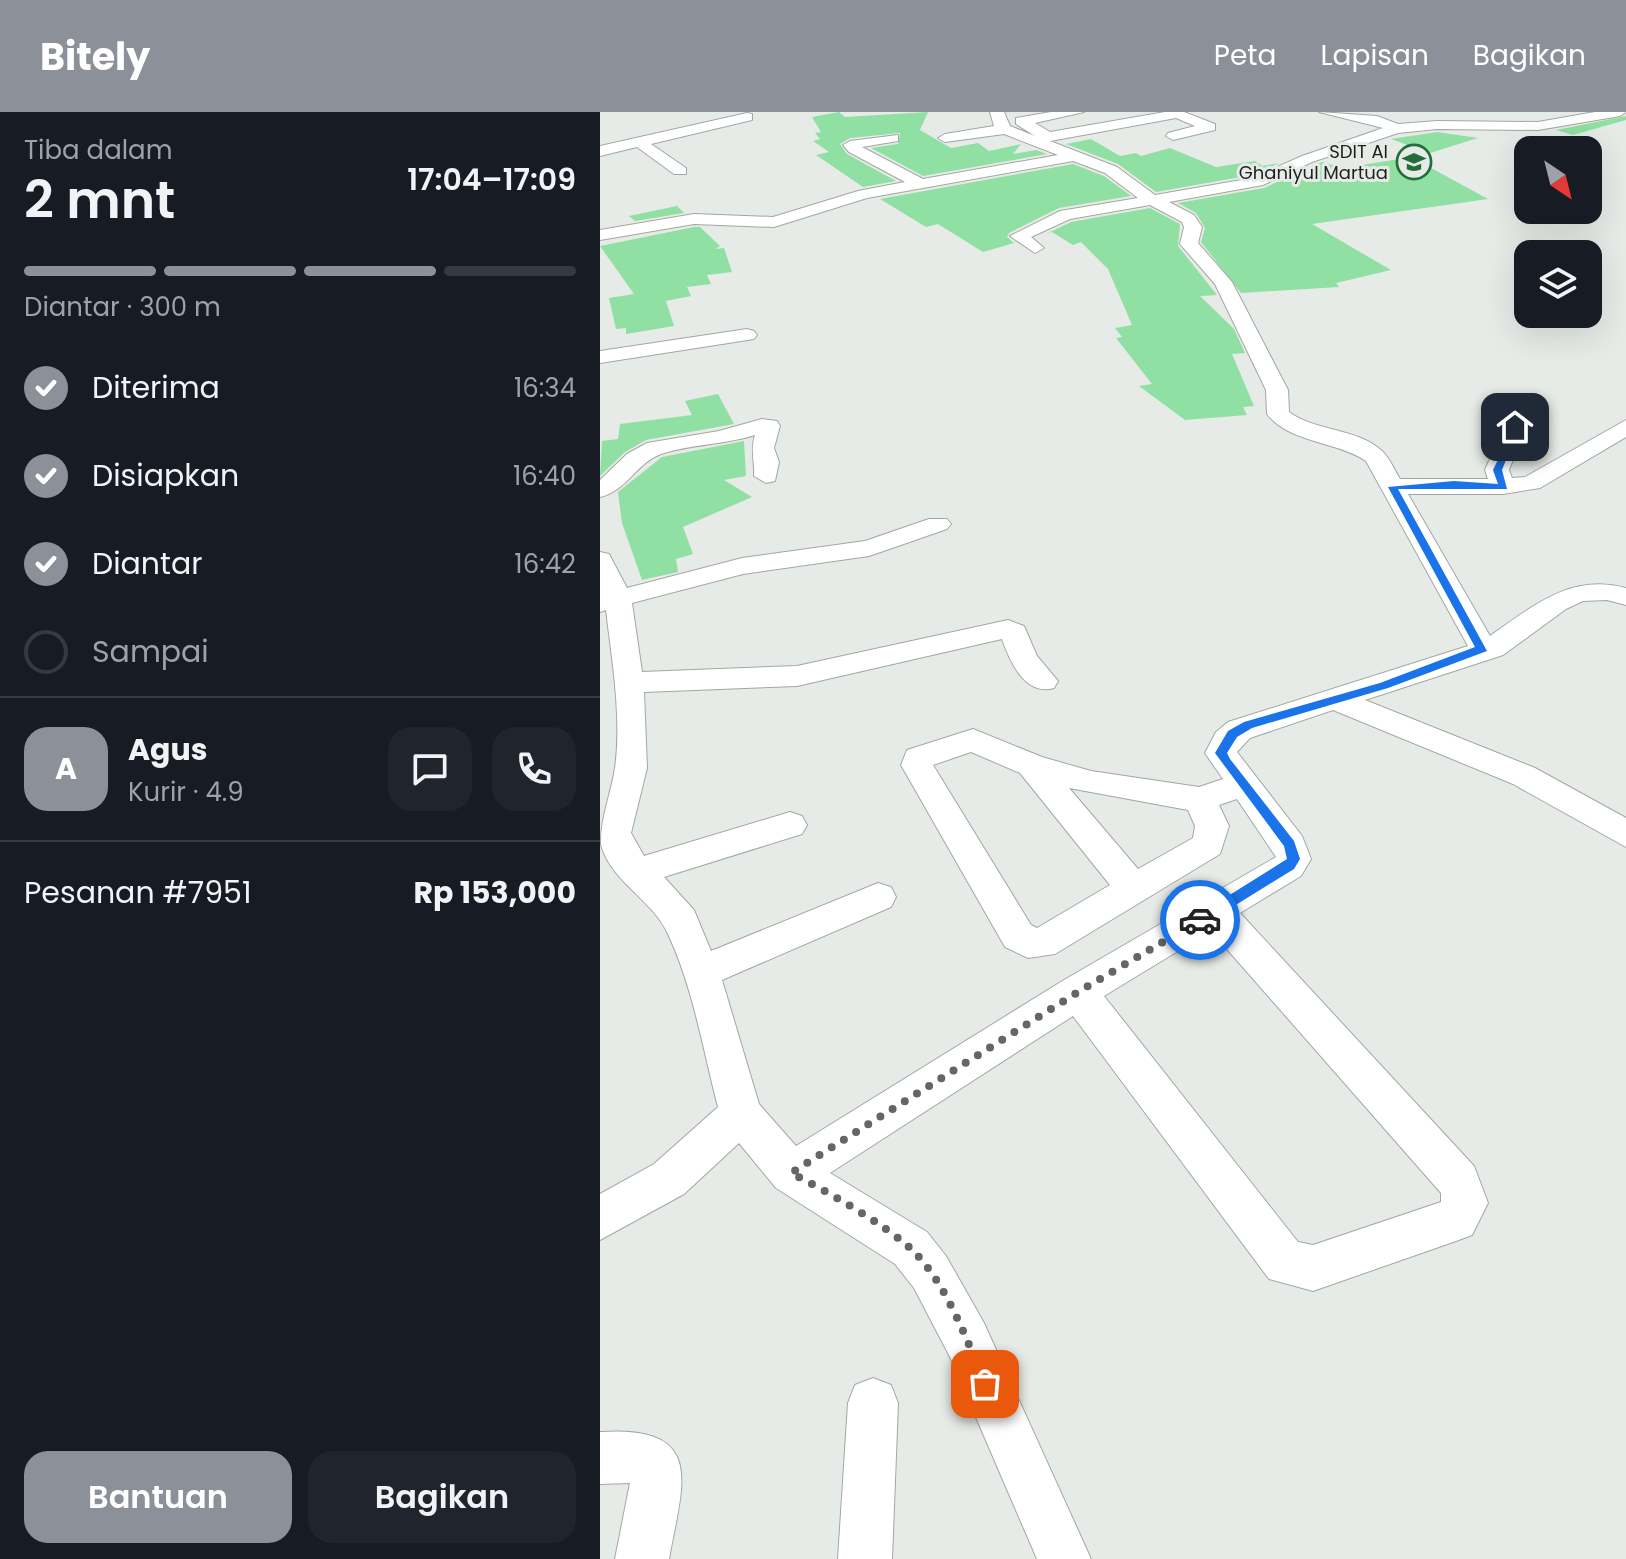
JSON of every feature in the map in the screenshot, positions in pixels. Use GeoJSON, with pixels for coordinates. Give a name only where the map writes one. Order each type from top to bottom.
{"type":"FeatureCollection","features":[{"type":"Feature","properties":{"kind":"street"},"geometry":{"type":"LineString","coordinates":[[942,131],[1005,119],[1077,112]]}},
{"type":"Feature","properties":{"kind":"street"},"geometry":{"type":"LineString","coordinates":[[1326,112],[1377,120],[1396,129]]}},
{"type":"Feature","properties":{"kind":"street"},"geometry":{"type":"LineString","coordinates":[[1520,112],[1550,124]]}},
{"type":"Feature","properties":{"kind":"street"},"geometry":{"type":"LineString","coordinates":[[1035,248],[1019,236],[1060,217],[1257,182],[1307,159],[1396,129],[1421,125],[1550,124],[1620,112]]}},
{"type":"Feature","properties":{"kind":"street"},"geometry":{"type":"LineString","coordinates":[[1005,119],[1048,137],[1177,114],[1210,127],[1173,136]]}},
{"type":"Feature","properties":{"kind":"street"},"geometry":{"type":"LineString","coordinates":[[602,157],[641,143],[747,117]]}},
{"type":"Feature","properties":{"kind":"street"},"geometry":{"type":"LineString","coordinates":[[1005,119],[1073,156],[1111,170],[1152,200],[1192,223],[1189,244],[1220,276],[1277,390],[1280,417],[1368,451],[1392,487],[1477,643],[1483,648]]}},
{"type":"Feature","properties":{"kind":"street"},"geometry":{"type":"LineString","coordinates":[[1578,120],[1604,129]]}},
{"type":"Feature","properties":{"kind":"street"},"geometry":{"type":"LineString","coordinates":[[893,138],[850,145],[854,152],[881,161],[921,183],[946,191],[963,191]]}},
{"type":"Feature","properties":{"kind":"street"},"geometry":{"type":"LineString","coordinates":[[641,143],[680,171]]}},
{"type":"Feature","properties":{"kind":"street"},"geometry":{"type":"LineString","coordinates":[[600,235],[694,219],[774,222],[844,198],[1073,156]]}},
{"type":"Feature","properties":{"kind":"street"},"geometry":{"type":"LineString","coordinates":[[1102,210],[1122,228]]}},
{"type":"Feature","properties":{"kind":"street"},"geometry":{"type":"LineString","coordinates":[[1193,279],[1220,276]]}},
{"type":"Feature","properties":{"kind":"street"},"geometry":{"type":"LineString","coordinates":[[600,357],[747,335]]}},
{"type":"Feature","properties":{"kind":"street"},"geometry":{"type":"LineString","coordinates":[[600,490],[613,483],[635,459],[655,448],[722,438],[762,426],[769,426],[762,448],[767,462],[766,476]]}},
{"type":"Feature","properties":{"kind":"street"},"geometry":{"type":"LineString","coordinates":[[1503,487],[1497,470],[1515,427]]}},
{"type":"Feature","properties":{"kind":"street"},"geometry":{"type":"LineString","coordinates":[[1392,487],[1454,484],[1503,487],[1531,483],[1626,427]]}},
{"type":"Feature","properties":{"kind":"street"},"geometry":{"type":"LineString","coordinates":[[609,600],[742,566],[869,548],[938,524]]}},
{"type":"Feature","properties":{"kind":"street"},"geometry":{"type":"LineString","coordinates":[[600,560],[629,683],[631,768],[607,835],[681,921],[701,972],[741,1114],[791,1173],[911,1248],[930,1272],[967,1340],[1064,1559]]}},
{"type":"Feature","properties":{"kind":"street"},"geometry":{"type":"LineString","coordinates":[[791,1173],[1078,992],[1289,866],[1294,859],[1290,845],[1221,753],[1233,734],[1248,725],[1336,700],[1483,648],[1493,648],[1567,598],[1592,591],[1626,597]]}},
{"type":"Feature","properties":{"kind":"street"},"geometry":{"type":"LineString","coordinates":[[629,683],[797,676],[1008,629],[1014,632],[1029,668],[1043,681]]}},
{"type":"Feature","properties":{"kind":"street"},"geometry":{"type":"LineString","coordinates":[[1336,700],[1524,776],[1626,834]]}},
{"type":"Feature","properties":{"kind":"street"},"geometry":{"type":"LineString","coordinates":[[1200,799],[1212,826],[1208,845],[1042,943],[1028,943],[1018,936],[917,765],[918,758],[973,740],[1031,765],[1091,783],[1200,799],[1243,784]]}},
{"type":"Feature","properties":{"kind":"street"},"geometry":{"type":"LineString","coordinates":[[1031,765],[1134,889]]}},
{"type":"Feature","properties":{"kind":"street"},"geometry":{"type":"LineString","coordinates":[[637,872],[790,825]]}},
{"type":"Feature","properties":{"kind":"street"},"geometry":{"type":"LineString","coordinates":[[701,972],[878,897]]}},
{"type":"Feature","properties":{"kind":"street"},"geometry":{"type":"LineString","coordinates":[[1078,992],[1285,1263],[1313,1268],[1456,1219],[1466,1203],[1459,1181],[1215,911]]}},
{"type":"Feature","properties":{"kind":"street"},"geometry":{"type":"LineString","coordinates":[[600,1218],[669,1179],[741,1114]]}},
{"type":"Feature","properties":{"kind":"street"},"geometry":{"type":"LineString","coordinates":[[865,1559],[873,1403]]}},
{"type":"Feature","properties":{"kind":"street"},"geometry":{"type":"LineString","coordinates":[[600,1458],[643,1458],[653,1463],[658,1472],[642,1559]]}},
{"type":"Feature","properties":{"kind":"building"},"geometry":{"type":"Polygon","coordinates":[[[839,112],[845,117],[928,112],[920,130],[951,148],[978,143],[989,151],[1021,144],[1013,154],[1036,150],[1047,154],[923,176],[871,148],[898,144],[900,133],[850,138],[840,144],[847,154],[896,181],[863,187],[816,155],[829,152],[813,141],[820,139],[815,133],[821,132],[812,117],[839,112]]]}},
{"type":"Feature","properties":{"kind":"building"},"geometry":{"type":"Polygon","coordinates":[[[1626,116],[1626,120],[1573,135],[1556,130],[1626,116]]]}},
{"type":"Feature","properties":{"kind":"building"},"geometry":{"type":"Polygon","coordinates":[[[1437,132],[1478,138],[1430,153],[1391,139],[1437,132]]]}},
{"type":"Feature","properties":{"kind":"building"},"geometry":{"type":"Polygon","coordinates":[[[1091,139],[1120,156],[1136,153],[1141,156],[1170,148],[1216,167],[1255,161],[1262,166],[1279,163],[1252,175],[1156,192],[1118,164],[1066,144],[1091,139]]]}},
{"type":"Feature","properties":{"kind":"building"},"geometry":{"type":"Polygon","coordinates":[[[1411,157],[1488,199],[1312,224],[1391,270],[1336,283],[1339,287],[1241,293],[1201,242],[1205,228],[1196,213],[1178,203],[1264,188],[1322,162],[1344,168],[1411,157]]]}},
{"type":"Feature","properties":{"kind":"building"},"geometry":{"type":"Polygon","coordinates":[[[1073,164],[1104,176],[1131,196],[1059,208],[1009,233],[1007,237],[1014,243],[983,252],[938,224],[926,227],[880,199],[1073,164]]]}},
{"type":"Feature","properties":{"kind":"building"},"geometry":{"type":"Polygon","coordinates":[[[677,206],[684,213],[635,221],[629,216],[677,206]]]}},
{"type":"Feature","properties":{"kind":"building"},"geometry":{"type":"Polygon","coordinates":[[[1150,208],[1180,224],[1178,246],[1217,295],[1200,296],[1234,329],[1245,353],[1232,354],[1254,406],[1243,407],[1247,415],[1185,420],[1139,386],[1152,384],[1116,338],[1122,337],[1115,328],[1132,325],[1108,269],[1081,242],[1073,245],[1052,232],[1046,234],[1071,222],[1150,208]]]}},
{"type":"Feature","properties":{"kind":"building"},"geometry":{"type":"Polygon","coordinates":[[[700,227],[720,246],[715,249],[724,248],[732,272],[707,275],[711,284],[687,287],[691,296],[666,301],[674,326],[626,334],[626,328],[616,329],[609,298],[634,294],[600,246],[700,227]]]}},
{"type":"Feature","properties":{"kind":"building"},"geometry":{"type":"Polygon","coordinates":[[[718,394],[734,424],[646,440],[625,452],[600,476],[602,441],[618,439],[620,424],[692,415],[685,401],[718,394]]]}},
{"type":"Feature","properties":{"kind":"building"},"geometry":{"type":"Polygon","coordinates":[[[744,441],[746,476],[724,480],[752,497],[683,527],[693,554],[676,559],[678,572],[642,580],[622,523],[618,492],[662,457],[744,441]]]}},
{"type":"Feature","properties":{"kind":"way so far"},"geometry":{"type":"LineString","coordinates":[[985,1384],[967,1340],[930,1272],[911,1248],[791,1173],[1078,992],[1200,920]]}},
{"type":"Feature","properties":{"kind":"place","name":"SDIT Al Ghaniyul Martua"},"geometry":{"type":"Point","coordinates":[1414,162]}},
{"type":"Feature","properties":{"kind":"route"},"geometry":{"type":"LineString","coordinates":[[1200,920],[1289,866],[1294,859],[1290,845],[1225,762],[1221,753],[1233,734],[1248,725],[1384,686],[1483,648],[1477,643],[1392,487],[1454,484],[1503,487],[1497,470],[1515,427]]}}]}
